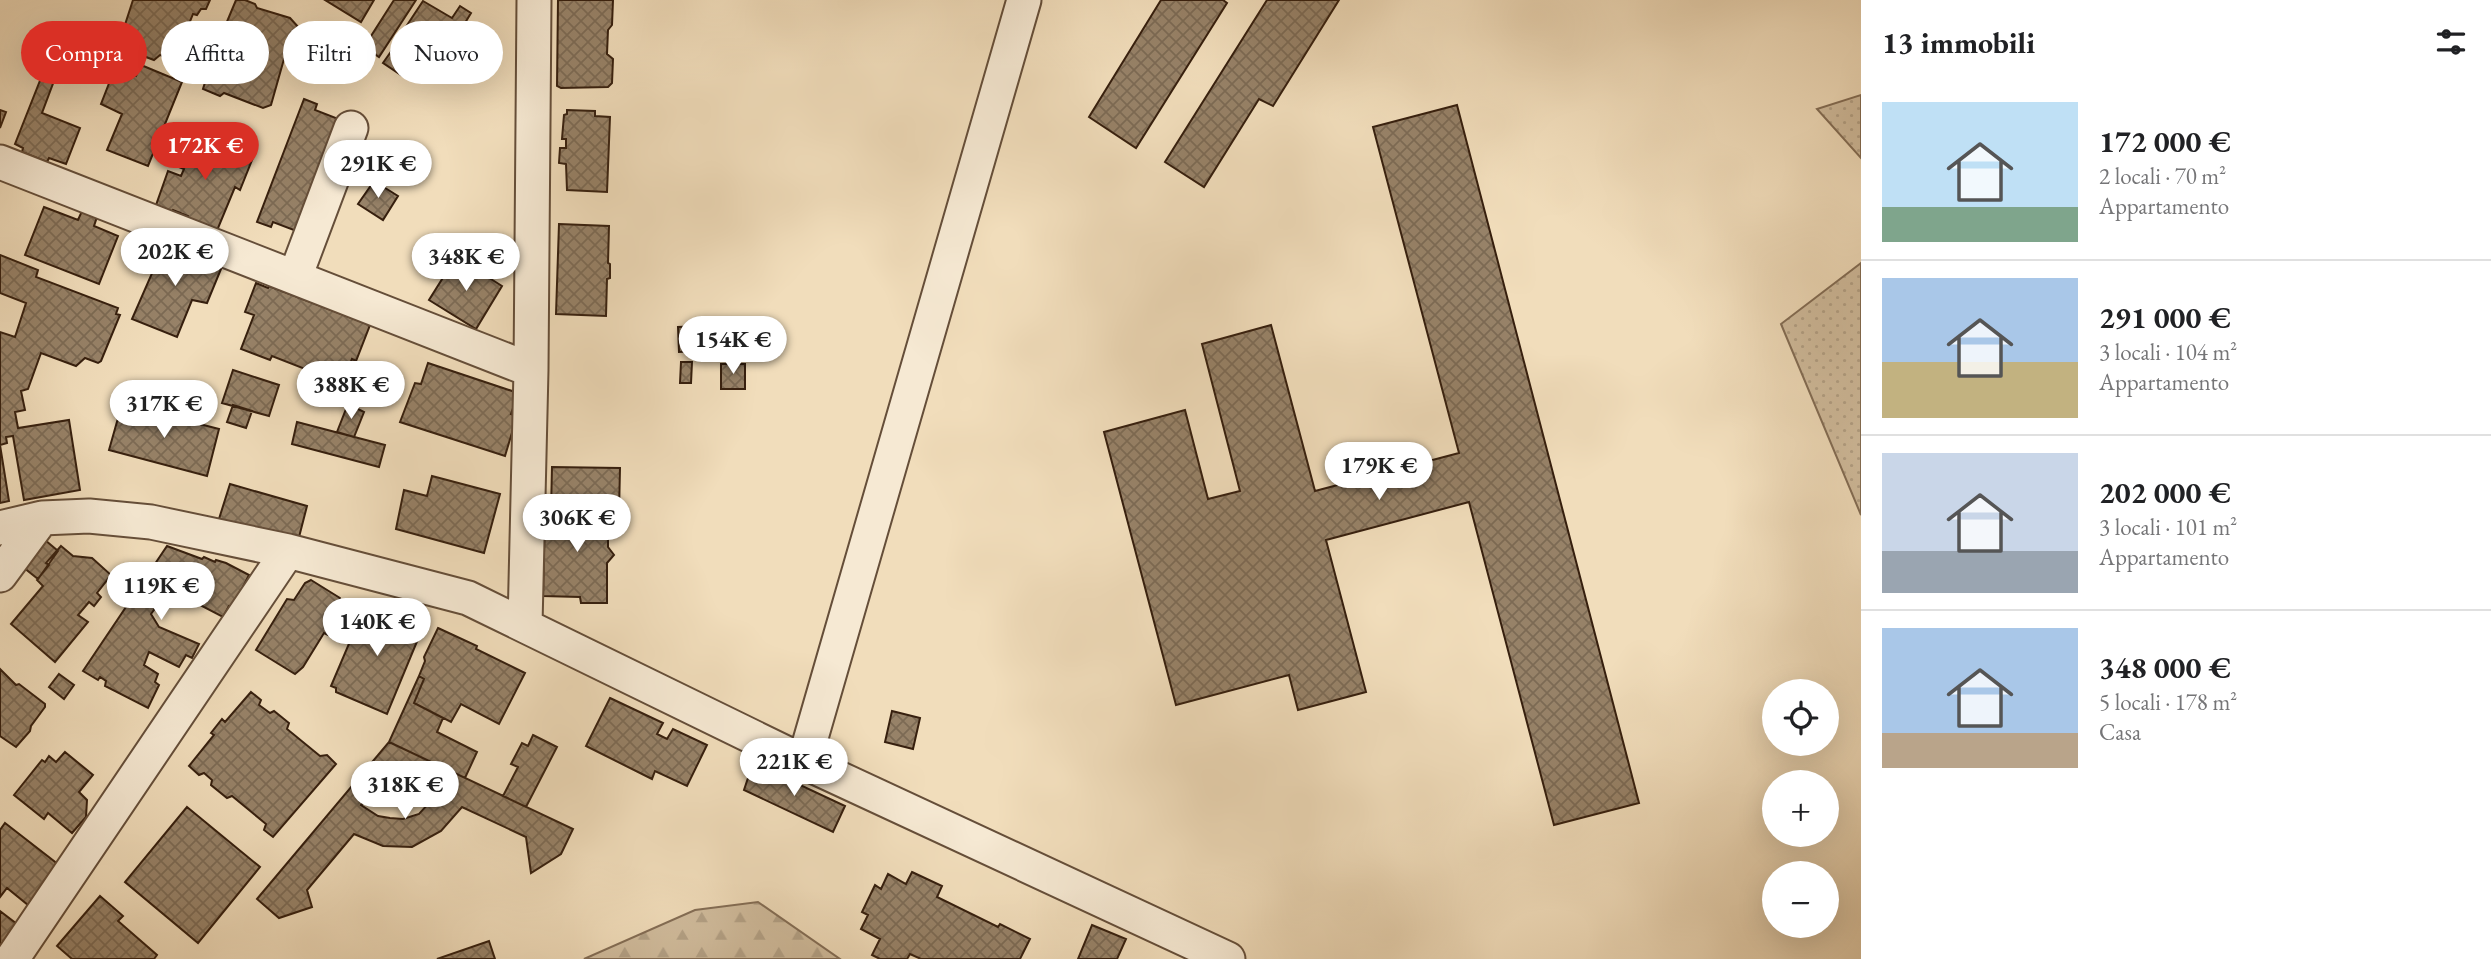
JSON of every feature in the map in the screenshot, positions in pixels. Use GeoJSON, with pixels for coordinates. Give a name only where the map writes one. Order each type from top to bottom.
{"type":"FeatureCollection","features":[{"type":"Feature","properties":{"kind":"street"},"geometry":{"type":"LineString","coordinates":[[526,625],[534,0]]}},
{"type":"Feature","properties":{"kind":"street"},"geometry":{"type":"LineString","coordinates":[[804,762],[1024,0]]}},
{"type":"Feature","properties":{"kind":"street"},"geometry":{"type":"LineString","coordinates":[[295,277],[351,128]]}},
{"type":"Feature","properties":{"kind":"street"},"geometry":{"type":"LineString","coordinates":[[0,162],[531,370]]}},
{"type":"Feature","properties":{"kind":"street"},"geometry":{"type":"LineString","coordinates":[[0,528],[42,518],[89,516],[150,522],[288,551],[459,595],[526,625],[804,762],[1228,959]]}},
{"type":"Feature","properties":{"kind":"street"},"geometry":{"type":"LineString","coordinates":[[0,575],[42,518]]}},
{"type":"Feature","properties":{"kind":"street"},"geometry":{"type":"LineString","coordinates":[[12,959],[288,551]]}},
{"type":"Feature","properties":{"kind":"green space"},"geometry":{"type":"Polygon","coordinates":[[[1861,95],[1861,158],[1817,109],[1861,95]]]}},
{"type":"Feature","properties":{"kind":"green space"},"geometry":{"type":"Polygon","coordinates":[[[1861,263],[1861,515],[1781,324],[1861,263]]]}},
{"type":"Feature","properties":{"kind":"green space"},"geometry":{"type":"Polygon","coordinates":[[[758,902],[840,959],[584,959],[695,910],[758,902]]]}},
{"type":"Feature","properties":{"kind":"building"},"geometry":{"type":"Polygon","coordinates":[[[133,0],[210,0],[206,9],[201,9],[197,15],[193,14],[190,21],[161,21],[161,55],[154,60],[147,57],[147,21],[126,21],[133,0]]]}},
{"type":"Feature","properties":{"kind":"building"},"geometry":{"type":"Polygon","coordinates":[[[236,0],[245,0],[255,4],[257,8],[293,21],[283,21],[283,63],[271,105],[263,108],[224,93],[220,96],[203,89],[205,84],[269,84],[269,21],[227,21],[236,0]]]}},
{"type":"Feature","properties":{"kind":"building"},"geometry":{"type":"Polygon","coordinates":[[[325,0],[374,0],[359,21],[325,0]]]}},
{"type":"Feature","properties":{"kind":"building"},"geometry":{"type":"Polygon","coordinates":[[[394,0],[416,0],[402,21],[390,21],[390,40],[379,57],[376,55],[376,28],[394,0]]]}},
{"type":"Feature","properties":{"kind":"building"},"geometry":{"type":"Polygon","coordinates":[[[558,0],[613,0],[607,54],[613,59],[612,83],[608,87],[557,86],[558,0]]]}},
{"type":"Feature","properties":{"kind":"building"},"geometry":{"type":"Polygon","coordinates":[[[1161,0],[1223,0],[1227,3],[1136,148],[1089,117],[1161,0]]]}},
{"type":"Feature","properties":{"kind":"building"},"geometry":{"type":"Polygon","coordinates":[[[1267,0],[1339,0],[1273,106],[1259,99],[1204,187],[1165,162],[1267,0]]]}},
{"type":"Feature","properties":{"kind":"building"},"geometry":{"type":"Polygon","coordinates":[[[423,1],[452,18],[460,6],[471,13],[466,21],[410,21],[423,1]]]}},
{"type":"Feature","properties":{"kind":"building"},"geometry":{"type":"Polygon","coordinates":[[[390,53],[390,68],[383,63],[390,53]]]}},
{"type":"Feature","properties":{"kind":"building"},"geometry":{"type":"Polygon","coordinates":[[[147,67],[161,73],[161,84],[181,84],[148,166],[107,150],[122,114],[101,104],[109,84],[147,84],[147,67]]]}},
{"type":"Feature","properties":{"kind":"building"},"geometry":{"type":"Polygon","coordinates":[[[39,84],[53,84],[42,113],[80,128],[66,164],[49,158],[47,162],[22,152],[23,148],[15,144],[39,84]]]}},
{"type":"Feature","properties":{"kind":"building"},"geometry":{"type":"Polygon","coordinates":[[[304,99],[317,104],[315,110],[341,120],[299,232],[273,222],[271,227],[257,222],[304,99]]]}},
{"type":"Feature","properties":{"kind":"building"},"geometry":{"type":"Polygon","coordinates":[[[1457,105],[1639,803],[1554,825],[1469,502],[1326,540],[1366,692],[1298,710],[1289,675],[1176,705],[1104,432],[1185,410],[1208,499],[1240,491],[1202,344],[1271,325],[1315,491],[1459,453],[1373,127],[1457,105]]]}},
{"type":"Feature","properties":{"kind":"building"},"geometry":{"type":"Polygon","coordinates":[[[0,110],[6,112],[0,128],[0,110]]]}},
{"type":"Feature","properties":{"kind":"building"},"geometry":{"type":"Polygon","coordinates":[[[567,110],[595,111],[595,116],[610,117],[607,192],[567,190],[566,164],[559,163],[560,148],[566,148],[566,139],[562,139],[564,115],[567,110]]]}},
{"type":"Feature","properties":{"kind":"building"},"geometry":{"type":"Polygon","coordinates":[[[189,134],[219,146],[221,141],[254,155],[240,190],[235,187],[216,233],[187,221],[188,216],[173,210],[171,214],[155,208],[168,171],[181,176],[184,169],[176,166],[189,134]]]}},
{"type":"Feature","properties":{"kind":"building"},"geometry":{"type":"Polygon","coordinates":[[[374,181],[398,196],[383,220],[358,204],[374,181]]]}},
{"type":"Feature","properties":{"kind":"building"},"geometry":{"type":"Polygon","coordinates":[[[44,207],[78,220],[82,211],[97,217],[94,226],[118,236],[99,284],[25,255],[44,207]]]}},
{"type":"Feature","properties":{"kind":"building"},"geometry":{"type":"Polygon","coordinates":[[[559,224],[609,226],[610,278],[607,279],[606,316],[556,314],[559,224]]]}},
{"type":"Feature","properties":{"kind":"building"},"geometry":{"type":"Polygon","coordinates":[[[167,239],[201,253],[198,259],[221,269],[207,303],[192,300],[177,337],[132,319],[167,239]]]}},
{"type":"Feature","properties":{"kind":"building"},"geometry":{"type":"Polygon","coordinates":[[[0,255],[38,270],[36,277],[118,308],[116,314],[120,315],[101,361],[98,363],[85,358],[76,366],[41,353],[28,389],[21,391],[25,410],[15,412],[18,428],[69,420],[80,490],[24,500],[13,436],[6,437],[7,443],[0,445],[0,332],[15,337],[26,303],[0,293],[0,255]]]}},
{"type":"Feature","properties":{"kind":"building"},"geometry":{"type":"Polygon","coordinates":[[[456,257],[502,286],[476,329],[429,300],[456,257]]]}},
{"type":"Feature","properties":{"kind":"building"},"geometry":{"type":"Polygon","coordinates":[[[256,283],[370,325],[356,361],[352,359],[336,398],[307,387],[313,372],[272,356],[270,360],[241,349],[254,315],[245,312],[256,283]]]}},
{"type":"Feature","properties":{"kind":"building"},"geometry":{"type":"Polygon","coordinates":[[[753,324],[754,349],[679,352],[678,327],[753,324]]]}},
{"type":"Feature","properties":{"kind":"building"},"geometry":{"type":"Polygon","coordinates":[[[681,362],[692,362],[691,383],[680,383],[681,362]]]}},
{"type":"Feature","properties":{"kind":"building"},"geometry":{"type":"Polygon","coordinates":[[[428,363],[518,393],[511,414],[517,416],[505,456],[400,422],[415,383],[421,384],[428,363]]]}},
{"type":"Feature","properties":{"kind":"building"},"geometry":{"type":"Polygon","coordinates":[[[721,364],[745,364],[745,389],[721,389],[721,364]]]}},
{"type":"Feature","properties":{"kind":"building"},"geometry":{"type":"Polygon","coordinates":[[[233,370],[279,385],[269,416],[222,403],[233,370]]]}},
{"type":"Feature","properties":{"kind":"building"},"geometry":{"type":"Polygon","coordinates":[[[122,404],[219,429],[207,476],[109,450],[122,404]]]}},
{"type":"Feature","properties":{"kind":"building"},"geometry":{"type":"Polygon","coordinates":[[[348,404],[364,412],[354,437],[337,432],[348,404]]]}},
{"type":"Feature","properties":{"kind":"building"},"geometry":{"type":"Polygon","coordinates":[[[233,405],[252,411],[246,428],[227,422],[233,405]]]}},
{"type":"Feature","properties":{"kind":"building"},"geometry":{"type":"Polygon","coordinates":[[[297,422],[385,445],[379,467],[292,444],[297,422]]]}},
{"type":"Feature","properties":{"kind":"building"},"geometry":{"type":"Polygon","coordinates":[[[0,445],[9,501],[0,503],[0,445]]]}},
{"type":"Feature","properties":{"kind":"building"},"geometry":{"type":"Polygon","coordinates":[[[552,467],[620,468],[619,513],[609,513],[608,505],[584,505],[584,512],[551,511],[552,467]]]}},
{"type":"Feature","properties":{"kind":"building"},"geometry":{"type":"Polygon","coordinates":[[[432,476],[500,494],[484,553],[396,529],[404,490],[427,496],[432,476]]]}},
{"type":"Feature","properties":{"kind":"building"},"geometry":{"type":"Polygon","coordinates":[[[230,484],[307,506],[298,541],[218,522],[230,484]]]}},
{"type":"Feature","properties":{"kind":"building"},"geometry":{"type":"Polygon","coordinates":[[[584,505],[608,505],[608,547],[614,555],[607,563],[607,603],[581,603],[580,597],[543,596],[545,510],[584,512],[584,505]]]}},
{"type":"Feature","properties":{"kind":"building"},"geometry":{"type":"Polygon","coordinates":[[[45,540],[58,551],[38,579],[23,567],[45,540]]]}},
{"type":"Feature","properties":{"kind":"building"},"geometry":{"type":"Polygon","coordinates":[[[61,546],[73,556],[92,558],[111,575],[97,593],[101,597],[94,606],[89,602],[78,615],[88,622],[55,662],[11,624],[43,586],[37,580],[49,565],[46,563],[61,546]]]}},
{"type":"Feature","properties":{"kind":"building"},"geometry":{"type":"Polygon","coordinates":[[[167,546],[202,559],[204,557],[226,563],[249,575],[233,607],[229,606],[223,617],[181,595],[178,598],[169,594],[162,604],[159,603],[151,614],[159,627],[199,644],[192,658],[186,655],[179,667],[149,652],[144,665],[158,674],[155,682],[159,685],[148,708],[105,686],[106,681],[100,677],[98,680],[83,671],[167,546]]]}},
{"type":"Feature","properties":{"kind":"building"},"geometry":{"type":"Polygon","coordinates":[[[311,580],[340,598],[341,606],[330,622],[334,625],[328,635],[324,633],[303,667],[295,674],[256,650],[287,599],[294,600],[305,583],[311,580]]]}},
{"type":"Feature","properties":{"kind":"building"},"geometry":{"type":"Polygon","coordinates":[[[373,605],[423,627],[387,714],[336,692],[336,688],[331,686],[365,606],[373,605]]]}},
{"type":"Feature","properties":{"kind":"building"},"geometry":{"type":"Polygon","coordinates":[[[438,628],[525,673],[499,724],[461,704],[451,722],[414,703],[424,679],[419,676],[424,657],[438,628]]]}},
{"type":"Feature","properties":{"kind":"building"},"geometry":{"type":"Polygon","coordinates":[[[0,669],[16,685],[19,684],[45,704],[30,731],[16,747],[0,736],[0,669]]]}},
{"type":"Feature","properties":{"kind":"building"},"geometry":{"type":"Polygon","coordinates":[[[59,674],[74,685],[64,699],[49,687],[59,674]]]}},
{"type":"Feature","properties":{"kind":"building"},"geometry":{"type":"Polygon","coordinates":[[[419,676],[424,679],[414,703],[443,718],[437,732],[477,752],[465,778],[389,742],[419,676]]]}},
{"type":"Feature","properties":{"kind":"building"},"geometry":{"type":"Polygon","coordinates":[[[251,692],[261,700],[259,705],[270,713],[274,711],[289,723],[287,729],[320,756],[327,755],[336,764],[273,837],[264,830],[266,824],[232,796],[227,798],[211,785],[212,780],[204,773],[199,775],[189,766],[214,735],[211,733],[222,719],[225,722],[251,692]]]}},
{"type":"Feature","properties":{"kind":"building"},"geometry":{"type":"Polygon","coordinates":[[[610,698],[663,723],[657,734],[667,739],[673,729],[707,745],[687,786],[655,771],[652,779],[586,746],[610,698]]]}},
{"type":"Feature","properties":{"kind":"building"},"geometry":{"type":"Polygon","coordinates":[[[892,711],[920,718],[913,749],[885,742],[892,711]]]}},
{"type":"Feature","properties":{"kind":"building"},"geometry":{"type":"Polygon","coordinates":[[[533,735],[557,747],[526,807],[503,796],[518,767],[511,764],[522,743],[528,746],[533,735]]]}},
{"type":"Feature","properties":{"kind":"building"},"geometry":{"type":"Polygon","coordinates":[[[389,742],[573,829],[561,854],[531,873],[526,837],[462,807],[441,831],[412,847],[383,846],[354,834],[307,890],[312,907],[279,918],[257,899],[389,742]],[[412,774],[382,780],[361,805],[378,816],[403,819],[419,814],[440,787],[412,774]]]}},
{"type":"Feature","properties":{"kind":"building"},"geometry":{"type":"Polygon","coordinates":[[[65,752],[93,775],[79,792],[87,800],[86,817],[72,833],[48,813],[44,819],[14,795],[42,760],[45,762],[49,756],[56,762],[65,752]]]}},
{"type":"Feature","properties":{"kind":"building"},"geometry":{"type":"Polygon","coordinates":[[[753,763],[845,806],[833,832],[744,790],[753,763]]]}},
{"type":"Feature","properties":{"kind":"building"},"geometry":{"type":"Polygon","coordinates":[[[187,807],[260,867],[198,943],[125,882],[187,807]]]}},
{"type":"Feature","properties":{"kind":"building"},"geometry":{"type":"Polygon","coordinates":[[[5,823],[59,865],[28,905],[7,888],[0,897],[0,830],[5,823]]]}},
{"type":"Feature","properties":{"kind":"building"},"geometry":{"type":"Polygon","coordinates":[[[912,872],[942,886],[937,897],[998,927],[1000,924],[1030,939],[1020,959],[921,959],[910,954],[907,959],[880,959],[872,955],[880,939],[861,929],[868,915],[862,912],[875,885],[881,889],[888,874],[906,884],[912,872]]]}},
{"type":"Feature","properties":{"kind":"building"},"geometry":{"type":"Polygon","coordinates":[[[100,896],[123,916],[118,921],[157,955],[154,959],[72,959],[57,946],[100,896]]]}},
{"type":"Feature","properties":{"kind":"building"},"geometry":{"type":"Polygon","coordinates":[[[0,911],[17,924],[0,956],[0,911]]]}},
{"type":"Feature","properties":{"kind":"building"},"geometry":{"type":"Polygon","coordinates":[[[1092,925],[1126,939],[1117,959],[1078,959],[1092,925]]]}},
{"type":"Feature","properties":{"kind":"building"},"geometry":{"type":"Polygon","coordinates":[[[489,941],[495,959],[437,959],[489,941]]]}}]}
